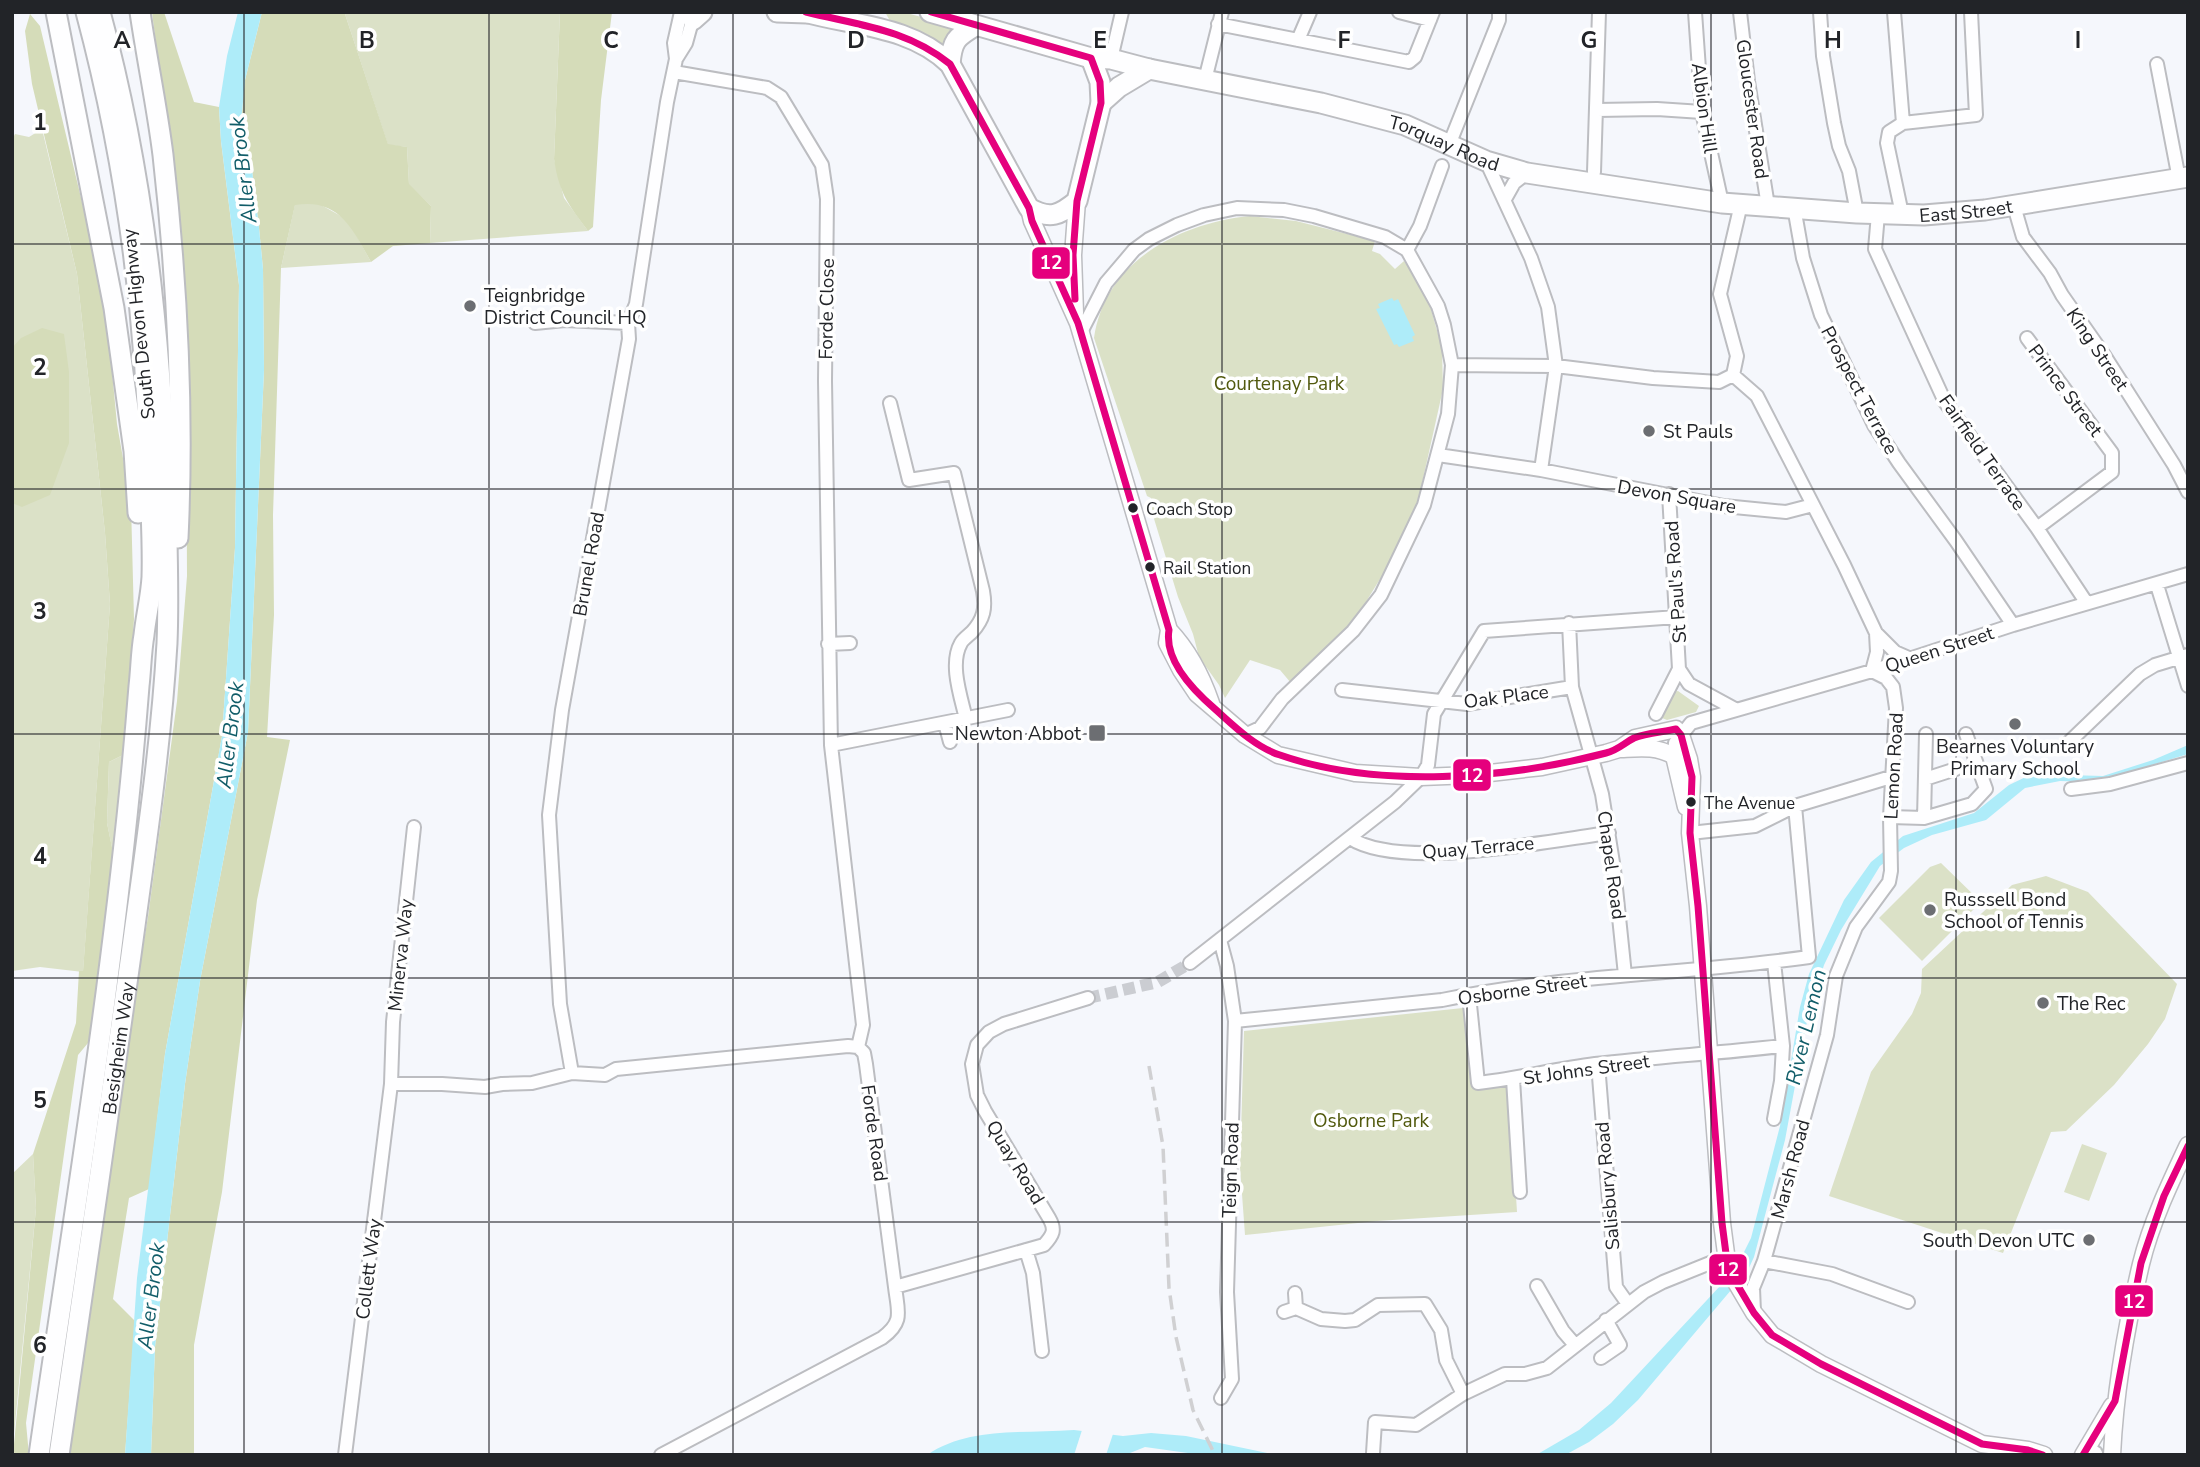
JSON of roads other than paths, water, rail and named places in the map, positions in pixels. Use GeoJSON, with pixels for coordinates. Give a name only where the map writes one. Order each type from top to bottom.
{"type":"FeatureCollection","features":[{"type":"Feature","properties":{"kind":"main road"},"geometry":{"type":"LineString","coordinates":[[56,12],[102,242],[125,379],[137,492],[143,640]]}},
{"type":"Feature","properties":{"kind":"main road","name":"South Devon Highway"},"geometry":{"type":"LineString","coordinates":[[86,12],[100,64],[121,168],[143,347],[149,443],[152,579],[143,640]]}},
{"type":"Feature","properties":{"kind":"main road","name":"South Devon Highway"},"geometry":{"type":"LineString","coordinates":[[100,12],[129,138],[145,239],[158,355],[166,501],[167,640]]}},
{"type":"Feature","properties":{"kind":"main road"},"geometry":{"type":"LineString","coordinates":[[140,12],[163,152],[172,250],[178,373],[180,508],[176,584],[167,640]]}},
{"type":"Feature","properties":{"kind":"main road"},"geometry":{"type":"LineString","coordinates":[[777,12],[811,14],[895,33],[936,50],[950,64],[1029,208],[1032,221],[1075,314]]}},
{"type":"Feature","properties":{"kind":"main road","name":"Torquay Road"},"geometry":{"type":"LineString","coordinates":[[930,12],[1091,58],[1111,59],[1321,103],[1405,125],[1486,161],[1527,173],[1731,203]]}},
{"type":"Feature","properties":{"kind":"main road"},"geometry":{"type":"LineString","coordinates":[[950,64],[952,47],[960,35],[975,26]]}},
{"type":"Feature","properties":{"kind":"main road"},"geometry":{"type":"LineString","coordinates":[[1075,314],[1073,255],[1077,201],[1101,103],[1100,82],[1091,58]]}},
{"type":"Feature","properties":{"kind":"main road"},"geometry":{"type":"LineString","coordinates":[[1101,103],[1119,87],[1149,69]]}},
{"type":"Feature","properties":{"kind":"main road","name":"East Street"},"geometry":{"type":"LineString","coordinates":[[1731,203],[1857,213],[1948,214],[2183,178]]}},
{"type":"Feature","properties":{"kind":"main road"},"geometry":{"type":"LineString","coordinates":[[1029,208],[1041,215],[1051,215],[1065,211],[1077,201]]}},
{"type":"Feature","properties":{"kind":"main road","name":"Queen Street"},"geometry":{"type":"LineString","coordinates":[[1075,314],[1169,630],[1167,643],[1198,694],[1245,735],[1278,755],[1354,773],[1421,777],[1472,775],[1542,767],[1619,749],[1635,738],[1683,729]]}},
{"type":"Feature","properties":{"kind":"main road","name":"Besigheim Way"},"geometry":{"type":"LineString","coordinates":[[39,1455],[119,885],[143,640]]}},
{"type":"Feature","properties":{"kind":"main road","name":"Besigheim Way"},"geometry":{"type":"LineString","coordinates":[[59,1455],[158,758],[167,640]]}},
{"type":"Feature","properties":{"kind":"main road"},"geometry":{"type":"LineString","coordinates":[[1683,729],[1692,777],[1690,827]]}},
{"type":"Feature","properties":{"kind":"main road"},"geometry":{"type":"LineString","coordinates":[[1619,749],[1650,747],[1674,756],[1690,827],[1726,1263],[1754,1313],[1772,1335],[1790,1348],[1987,1449],[2028,1450],[2044,1455]]}},
{"type":"Feature","properties":{"kind":"main road"},"geometry":{"type":"LineString","coordinates":[[2112,1455],[2115,1401],[2141,1263],[2164,1196],[2188,1145]]}},
{"type":"Feature","properties":{"kind":"main road"},"geometry":{"type":"LineString","coordinates":[[2082,1455],[2100,1430],[2115,1401]]}},
{"type":"Feature","properties":{"kind":"street"},"geometry":{"type":"LineString","coordinates":[[1111,59],[1122,12]]}},
{"type":"Feature","properties":{"kind":"street"},"geometry":{"type":"LineString","coordinates":[[1298,40],[1310,12]]}},
{"type":"Feature","properties":{"kind":"street"},"geometry":{"type":"LineString","coordinates":[[1205,80],[1220,18],[1298,40],[1409,62],[1415,57],[1432,16],[1399,12]]}},
{"type":"Feature","properties":{"kind":"street"},"geometry":{"type":"LineString","coordinates":[[1449,145],[1499,20],[1499,12]]}},
{"type":"Feature","properties":{"kind":"street"},"geometry":{"type":"LineString","coordinates":[[1594,172],[1599,12]]}},
{"type":"Feature","properties":{"kind":"street","name":"Albion Hill"},"geometry":{"type":"LineString","coordinates":[[1695,12],[1702,112],[1731,203]]}},
{"type":"Feature","properties":{"kind":"street","name":"Gloucester Road"},"geometry":{"type":"LineString","coordinates":[[1740,12],[1768,206]]}},
{"type":"Feature","properties":{"kind":"street"},"geometry":{"type":"LineString","coordinates":[[1820,12],[1823,56],[1834,123],[1849,171],[1857,213]]}},
{"type":"Feature","properties":{"kind":"street"},"geometry":{"type":"LineString","coordinates":[[1894,12],[1903,123]]}},
{"type":"Feature","properties":{"kind":"street"},"geometry":{"type":"LineString","coordinates":[[1902,214],[1888,143],[1889,132],[1903,123],[1976,115],[1971,12]]}},
{"type":"Feature","properties":{"kind":"street","name":"Brunel Road"},"geometry":{"type":"LineString","coordinates":[[572,1073],[560,1004],[549,815],[562,710],[629,339],[628,323],[636,304],[675,65],[686,43],[693,14]]}},
{"type":"Feature","properties":{"kind":"street"},"geometry":{"type":"LineString","coordinates":[[2157,64],[2183,178]]}},
{"type":"Feature","properties":{"kind":"street","name":"Forde Close"},"geometry":{"type":"LineString","coordinates":[[675,65],[767,88],[781,97],[822,165],[827,200],[825,395],[829,676]]}},
{"type":"Feature","properties":{"kind":"street"},"geometry":{"type":"LineString","coordinates":[[1597,110],[1657,109],[1702,112]]}},
{"type":"Feature","properties":{"kind":"street"},"geometry":{"type":"LineString","coordinates":[[1486,161],[1531,258],[1548,307],[1556,366],[1541,470]]}},
{"type":"Feature","properties":{"kind":"street"},"geometry":{"type":"LineString","coordinates":[[1407,250],[1420,226],[1442,166]]}},
{"type":"Feature","properties":{"kind":"street"},"geometry":{"type":"LineString","coordinates":[[1505,199],[1514,183],[1527,173]]}},
{"type":"Feature","properties":{"kind":"street"},"geometry":{"type":"LineString","coordinates":[[1731,203],[1720,294],[1737,356],[1734,375]]}},
{"type":"Feature","properties":{"kind":"street","name":"King Street"},"geometry":{"type":"LineString","coordinates":[[2014,206],[2023,237],[2104,355],[2174,465],[2188,492]]}},
{"type":"Feature","properties":{"kind":"street"},"geometry":{"type":"LineString","coordinates":[[1081,332],[1106,283],[1134,250],[1149,239],[1195,218],[1237,208],[1262,207],[1314,216],[1385,237],[1407,250],[1437,306],[1444,325],[1452,365],[1448,414],[1424,505],[1381,595],[1353,631],[1282,699],[1260,728],[1245,735]]}},
{"type":"Feature","properties":{"kind":"street","name":"Prospect Terrace"},"geometry":{"type":"LineString","coordinates":[[1794,207],[1803,258],[1821,315],[1874,425],[2012,625]]}},
{"type":"Feature","properties":{"kind":"street","name":"Fairfield Terrace"},"geometry":{"type":"LineString","coordinates":[[1878,214],[1875,249],[1944,402],[2037,528],[2086,603]]}},
{"type":"Feature","properties":{"kind":"street"},"geometry":{"type":"LineString","coordinates":[[535,323],[565,320],[628,323]]}},
{"type":"Feature","properties":{"kind":"street","name":"Prince Street"},"geometry":{"type":"LineString","coordinates":[[2027,338],[2112,453],[2112,472],[2037,528]]}},
{"type":"Feature","properties":{"kind":"street"},"geometry":{"type":"LineString","coordinates":[[1452,365],[1556,366],[1653,378],[1719,382],[1734,375]]}},
{"type":"Feature","properties":{"kind":"street"},"geometry":{"type":"LineString","coordinates":[[1734,375],[1757,396],[1877,634],[1895,652],[1911,659]]}},
{"type":"Feature","properties":{"kind":"street"},"geometry":{"type":"LineString","coordinates":[[890,403],[909,480],[954,472],[983,591],[984,615],[961,642],[956,659],[966,719]]}},
{"type":"Feature","properties":{"kind":"street","name":"Devon Square"},"geometry":{"type":"LineString","coordinates":[[1438,455],[1541,470],[1724,506],[1786,512],[1814,505]]}},
{"type":"Feature","properties":{"kind":"street","name":"St Paul's Road"},"geometry":{"type":"LineString","coordinates":[[1656,714],[1679,669],[1669,494]]}},
{"type":"Feature","properties":{"kind":"street","name":"Queen Street"},"geometry":{"type":"LineString","coordinates":[[1683,729],[1735,709],[1872,671],[2012,625],[2188,574]]}},
{"type":"Feature","properties":{"kind":"street"},"geometry":{"type":"LineString","coordinates":[[2157,585],[2184,656],[2188,686]]}},
{"type":"Feature","properties":{"kind":"street","name":"Oak Place"},"geometry":{"type":"LineString","coordinates":[[1421,777],[1428,765],[1434,714],[1484,631],[1678,617]]}},
{"type":"Feature","properties":{"kind":"street","name":"Oak Place"},"geometry":{"type":"LineString","coordinates":[[1569,623],[1572,687],[1591,756]]}},
{"type":"Feature","properties":{"kind":"street"},"geometry":{"type":"LineString","coordinates":[[1872,671],[1877,652],[1877,634]]}},
{"type":"Feature","properties":{"kind":"street"},"geometry":{"type":"LineString","coordinates":[[828,644],[850,643]]}},
{"type":"Feature","properties":{"kind":"street"},"geometry":{"type":"LineString","coordinates":[[2065,746],[2140,674],[2155,665],[2184,656]]}},
{"type":"Feature","properties":{"kind":"street","name":"St Paul's Road"},"geometry":{"type":"LineString","coordinates":[[1679,669],[1689,684],[1735,709]]}},
{"type":"Feature","properties":{"kind":"street","name":"Lemon Road"},"geometry":{"type":"LineString","coordinates":[[1872,671],[1886,678],[1893,687],[1896,708],[1891,777],[1892,867]]}},
{"type":"Feature","properties":{"kind":"street","name":"Forde Road"},"geometry":{"type":"LineString","coordinates":[[661,1455],[882,1338],[894,1329],[899,1317],[866,1064],[864,1053],[858,1047],[863,1025],[831,745],[829,676]]}},
{"type":"Feature","properties":{"kind":"street","name":"Oak Place"},"geometry":{"type":"LineString","coordinates":[[1342,690],[1468,704],[1572,687]]}},
{"type":"Feature","properties":{"kind":"street"},"geometry":{"type":"LineString","coordinates":[[831,745],[1008,710]]}},
{"type":"Feature","properties":{"kind":"street"},"geometry":{"type":"LineString","coordinates":[[945,723],[950,742]]}},
{"type":"Feature","properties":{"kind":"street"},"geometry":{"type":"LineString","coordinates":[[1674,756],[1675,743],[1683,729]]}},
{"type":"Feature","properties":{"kind":"street"},"geometry":{"type":"LineString","coordinates":[[1924,818],[1926,734]]}},
{"type":"Feature","properties":{"kind":"street","name":"Lemon Road"},"geometry":{"type":"LineString","coordinates":[[1890,817],[1924,818],[1972,804],[1986,789],[1966,734]]}},
{"type":"Feature","properties":{"kind":"street","name":"Chapel Road"},"geometry":{"type":"LineString","coordinates":[[1591,756],[1609,833],[1625,975]]}},
{"type":"Feature","properties":{"kind":"street"},"geometry":{"type":"LineString","coordinates":[[2071,789],[2110,785],[2188,763]]}},
{"type":"Feature","properties":{"kind":"street"},"geometry":{"type":"LineString","coordinates":[[1925,779],[1956,769]]}},
{"type":"Feature","properties":{"kind":"street"},"geometry":{"type":"LineString","coordinates":[[1190,963],[1395,802],[1421,777]]}},
{"type":"Feature","properties":{"kind":"street"},"geometry":{"type":"LineString","coordinates":[[1690,827],[1755,826],[1795,806],[1891,777]]}},
{"type":"Feature","properties":{"kind":"street","name":"Osborne Street"},"geometry":{"type":"LineString","coordinates":[[1235,1021],[1442,1000],[1625,975],[1810,957],[1795,806]]}},
{"type":"Feature","properties":{"kind":"street","name":"Minerva Way"},"geometry":{"type":"LineString","coordinates":[[391,1084],[393,1022],[414,827]]}},
{"type":"Feature","properties":{"kind":"street","name":"Quay Terrace"},"geometry":{"type":"LineString","coordinates":[[1350,838],[1361,845],[1426,855],[1609,833]]}},
{"type":"Feature","properties":{"kind":"street","name":"Marsh Road"},"geometry":{"type":"LineString","coordinates":[[1754,1313],[1753,1289],[1764,1261],[1827,1035],[1836,976],[1856,927],[1889,883],[1892,867]]}},
{"type":"Feature","properties":{"kind":"street","name":"Teign Road"},"geometry":{"type":"LineString","coordinates":[[1220,940],[1229,975],[1235,1021],[1227,1292],[1233,1379],[1221,1398]]}},
{"type":"Feature","properties":{"kind":"street"},"geometry":{"type":"LineString","coordinates":[[1774,962],[1783,1046],[1781,1081],[1774,1119]]}},
{"type":"Feature","properties":{"kind":"street","name":"St Johns Street"},"geometry":{"type":"LineString","coordinates":[[1469,995],[1478,1083],[1513,1079],[1555,1069],[1783,1046]]}},
{"type":"Feature","properties":{"kind":"street","name":"Quay Road"},"geometry":{"type":"LineString","coordinates":[[895,1287],[1026,1251],[1044,1245],[1053,1235],[1054,1226],[977,1095],[972,1064],[977,1045],[989,1032],[1004,1024],[1088,998]]}},
{"type":"Feature","properties":{"kind":"street"},"geometry":{"type":"LineString","coordinates":[[391,1084],[485,1087],[532,1083],[572,1073],[605,1074],[616,1069],[858,1047]]}},
{"type":"Feature","properties":{"kind":"street","name":"Salisbury Road"},"geometry":{"type":"LineString","coordinates":[[1598,1064],[1616,1287],[1628,1304]]}},
{"type":"Feature","properties":{"kind":"street"},"geometry":{"type":"LineString","coordinates":[[1513,1079],[1520,1192]]}},
{"type":"Feature","properties":{"kind":"street","name":"Collett Way"},"geometry":{"type":"LineString","coordinates":[[345,1455],[391,1084]]}},
{"type":"Feature","properties":{"kind":"street"},"geometry":{"type":"LineString","coordinates":[[1026,1251],[1033,1273],[1042,1351]]}},
{"type":"Feature","properties":{"kind":"street"},"geometry":{"type":"LineString","coordinates":[[1764,1261],[1832,1274],[1908,1302]]}},
{"type":"Feature","properties":{"kind":"street"},"geometry":{"type":"LineString","coordinates":[[1373,1453],[1375,1422],[1416,1424],[1463,1394],[1505,1374],[1525,1374],[1547,1368],[1606,1320],[1663,1282],[1726,1263]]}},
{"type":"Feature","properties":{"kind":"street"},"geometry":{"type":"LineString","coordinates":[[1537,1286],[1563,1331],[1575,1345]]}},
{"type":"Feature","properties":{"kind":"street"},"geometry":{"type":"LineString","coordinates":[[1295,1293],[1290,1310],[1321,1319],[1345,1321],[1355,1320],[1378,1305],[1429,1298],[1441,1330],[1446,1360],[1463,1394]]}},
{"type":"Feature","properties":{"kind":"street"},"geometry":{"type":"LineString","coordinates":[[1601,1358],[1620,1345],[1606,1320]]}},
{"type":"Feature","properties":{"kind":"water","name":"Aller Brook"},"geometry":{"type":"Polygon","coordinates":[[[238,12],[262,12],[245,80],[241,123],[252,170],[263,269],[264,370],[248,732],[200,981],[185,1084],[155,1347],[151,1455],[125,1455],[137,1278],[165,1054],[222,736],[235,548],[239,285],[219,107],[227,56],[238,12]]]}},
{"type":"Feature","properties":{"kind":"water"},"geometry":{"type":"Polygon","coordinates":[[[1392,298],[1394,301],[1398,299],[1415,335],[1412,337],[1414,341],[1399,347],[1394,345],[1376,309],[1380,308],[1378,304],[1392,298]]]}},
{"type":"Feature","properties":{"kind":"water","name":"River Lemon"},"geometry":{"type":"Polygon","coordinates":[[[2188,745],[2188,754],[2096,782],[2060,781],[2025,788],[1986,820],[1932,835],[1904,848],[1880,866],[1841,930],[1824,965],[1807,1021],[1785,1140],[1754,1257],[1748,1270],[1638,1400],[1613,1424],[1589,1442],[1565,1455],[1536,1455],[1579,1430],[1611,1403],[1720,1286],[1741,1258],[1751,1238],[1780,1126],[1800,1007],[1809,974],[1844,900],[1871,862],[1903,836],[1974,813],[2009,785],[2032,774],[2103,776],[2188,745]]]}},
{"type":"Feature","properties":{"kind":"water"},"geometry":{"type":"Polygon","coordinates":[[[1074,1430],[1123,1436],[1151,1433],[1186,1436],[1277,1455],[1202,1455],[1145,1447],[1125,1455],[927,1455],[961,1439],[979,1435],[1074,1430]]]}},
{"type":"Feature","properties":{"kind":"tunnel"},"geometry":{"type":"LineString","coordinates":[[1088,998],[1158,982],[1190,963]]}},
{"type":"Feature","properties":{"kind":"railway"},"geometry":{"type":"LineString","coordinates":[[1149,1066],[1163,1146],[1169,1288],[1176,1337],[1193,1410],[1215,1455]]}},
{"type":"Feature","properties":{"kind":"place","name":"Teignbridge District Council HQ"},"geometry":{"type":"Point","coordinates":[470,306]}},
{"type":"Feature","properties":{"kind":"place","name":"St Pauls"},"geometry":{"type":"Point","coordinates":[1649,431]}},
{"type":"Feature","properties":{"kind":"place","name":"Coach Stop"},"geometry":{"type":"Point","coordinates":[1133,508]}},
{"type":"Feature","properties":{"kind":"place","name":"Rail Station"},"geometry":{"type":"Point","coordinates":[1150,567]}},
{"type":"Feature","properties":{"kind":"place","name":"Bearnes Voluntary Primary School"},"geometry":{"type":"Point","coordinates":[2015,724]}},
{"type":"Feature","properties":{"kind":"place","name":"Newton Abbot"},"geometry":{"type":"Point","coordinates":[1097,733]}},
{"type":"Feature","properties":{"kind":"place","name":"The Avenue"},"geometry":{"type":"Point","coordinates":[1691,802]}},
{"type":"Feature","properties":{"kind":"place","name":"Russsell Bond School of Tennis"},"geometry":{"type":"Point","coordinates":[1930,910]}},
{"type":"Feature","properties":{"kind":"place","name":"The Rec"},"geometry":{"type":"Point","coordinates":[2043,1003]}},
{"type":"Feature","properties":{"kind":"place","name":"South Devon UTC"},"geometry":{"type":"Point","coordinates":[2089,1240]}},
{"type":"Feature","properties":{"kind":"park label","name":"Courtenay Park"},"geometry":{"type":"Point","coordinates":[1279,383]}},
{"type":"Feature","properties":{"kind":"park label","name":"Osborne Park"},"geometry":{"type":"Point","coordinates":[1371,1120]}}]}
